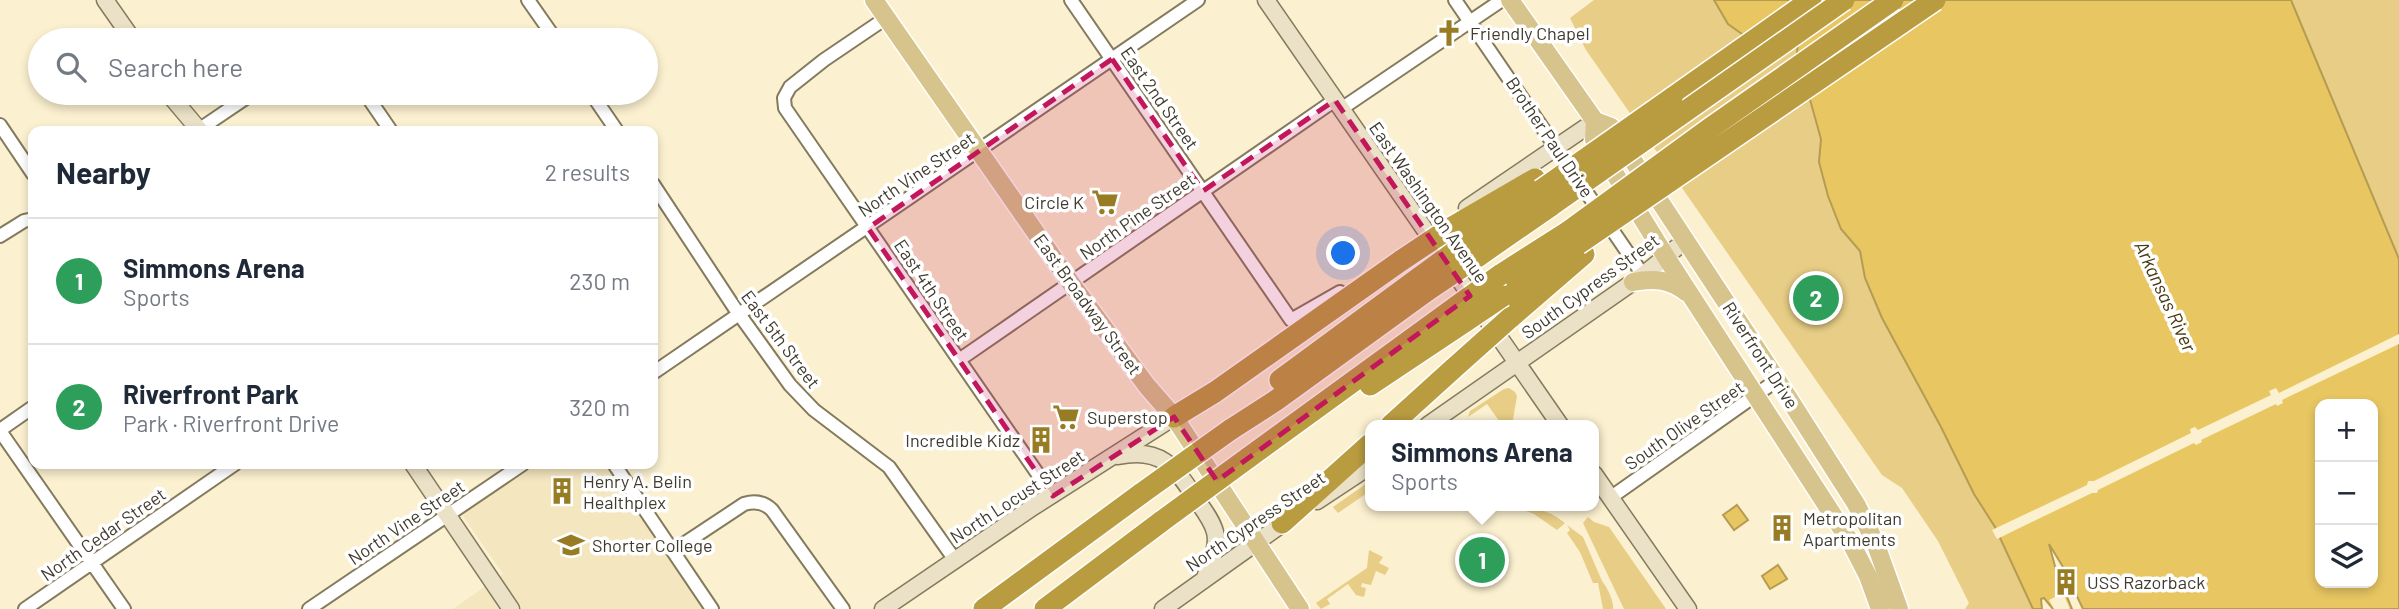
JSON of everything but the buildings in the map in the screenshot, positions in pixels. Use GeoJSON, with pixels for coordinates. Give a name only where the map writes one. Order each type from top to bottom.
{"type":"FeatureCollection","features":[{"type":"Feature","properties":{"kind":"highway"},"geometry":{"type":"LineString","coordinates":[[984,609],[1230,430],[1275,401],[1543,192],[1811,0]]}},
{"type":"Feature","properties":{"kind":"highway"},"geometry":{"type":"LineString","coordinates":[[1174,417],[1253,366],[1437,232],[1543,192],[1844,0]]}},
{"type":"Feature","properties":{"kind":"highway"},"geometry":{"type":"LineString","coordinates":[[1397,420],[1510,318],[1577,243],[1709,129],[1893,0]]}},
{"type":"Feature","properties":{"kind":"highway"},"geometry":{"type":"LineString","coordinates":[[1045,609],[1248,458],[1502,286],[1644,209],[1648,198],[1935,0]]}},
{"type":"Feature","properties":{"kind":"highway"},"geometry":{"type":"LineString","coordinates":[[1282,523],[1365,448]]}},
{"type":"Feature","properties":{"kind":"main road"},"geometry":{"type":"LineString","coordinates":[[105,0],[125,28]]}},
{"type":"Feature","properties":{"kind":"main road","name":"East Broadway Street"},"geometry":{"type":"LineString","coordinates":[[874,0],[1070,282],[1147,386],[1174,417],[1300,609]]}},
{"type":"Feature","properties":{"kind":"main road","name":"East Washington Avenue"},"geometry":{"type":"LineString","coordinates":[[1266,0],[1338,105],[1437,232],[1517,363],[1557,420]]}},
{"type":"Feature","properties":{"kind":"main road","name":"Riverfront Drive"},"geometry":{"type":"LineString","coordinates":[[1510,0],[1595,121],[1611,127],[1777,380],[1864,518],[1899,609]]}},
{"type":"Feature","properties":{"kind":"main road"},"geometry":{"type":"LineString","coordinates":[[177,105],[192,126]]}},
{"type":"Feature","properties":{"kind":"main road"},"geometry":{"type":"LineString","coordinates":[[1437,232],[1595,121]]}},
{"type":"Feature","properties":{"kind":"main road","name":"Riverfront Drive"},"geometry":{"type":"LineString","coordinates":[[1595,121],[1594,140],[1755,396]]}},
{"type":"Feature","properties":{"kind":"main road","name":"South Cypress Street"},"geometry":{"type":"LineString","coordinates":[[1517,363],[1638,278],[1686,240]]}},
{"type":"Feature","properties":{"kind":"main road"},"geometry":{"type":"LineString","coordinates":[[1638,278],[1671,283],[1691,296]]}},
{"type":"Feature","properties":{"kind":"main road"},"geometry":{"type":"LineString","coordinates":[[1435,420],[1517,363]]}},
{"type":"Feature","properties":{"kind":"main road"},"geometry":{"type":"LineString","coordinates":[[1755,396],[1851,543],[1868,576],[1880,609]]}},
{"type":"Feature","properties":{"kind":"main road","name":"North Locust Street"},"geometry":{"type":"LineString","coordinates":[[883,609],[1174,417]]}},
{"type":"Feature","properties":{"kind":"main road"},"geometry":{"type":"LineString","coordinates":[[1112,457],[1136,452],[1153,455],[1170,463],[1185,482],[1216,534],[1214,553],[1204,580]]}},
{"type":"Feature","properties":{"kind":"main road"},"geometry":{"type":"LineString","coordinates":[[417,469],[522,609]]}},
{"type":"Feature","properties":{"kind":"main road"},"geometry":{"type":"LineString","coordinates":[[428,469],[511,609]]}},
{"type":"Feature","properties":{"kind":"main road","name":"North Cypress Street"},"geometry":{"type":"LineString","coordinates":[[1163,609],[1282,523],[1365,469]]}},
{"type":"Feature","properties":{"kind":"main road"},"geometry":{"type":"LineString","coordinates":[[1599,482],[1688,609]]}},
{"type":"Feature","properties":{"kind":"street"},"geometry":{"type":"LineString","coordinates":[[528,0],[548,28]]}},
{"type":"Feature","properties":{"kind":"street","name":"East 2nd Street"},"geometry":{"type":"LineString","coordinates":[[1071,0],[1291,320],[1437,232]]}},
{"type":"Feature","properties":{"kind":"street","name":"North Vine Street"},"geometry":{"type":"LineString","coordinates":[[658,370],[1198,0]]}},
{"type":"Feature","properties":{"kind":"street","name":"Brother Paul Drive"},"geometry":{"type":"LineString","coordinates":[[1455,0],[1557,146],[1638,278]]}},
{"type":"Feature","properties":{"kind":"street","name":"North Pine Street"},"geometry":{"type":"LineString","coordinates":[[959,360],[1203,191],[1502,0]]}},
{"type":"Feature","properties":{"kind":"street","name":"East 4th Street"},"geometry":{"type":"LineString","coordinates":[[886,18],[790,87],[784,103],[799,131],[1053,496]]}},
{"type":"Feature","properties":{"kind":"street"},"geometry":{"type":"LineString","coordinates":[[204,126],[235,105]]}},
{"type":"Feature","properties":{"kind":"street"},"geometry":{"type":"LineString","coordinates":[[373,105],[388,126]]}},
{"type":"Feature","properties":{"kind":"street"},"geometry":{"type":"LineString","coordinates":[[599,105],[614,126]]}},
{"type":"Feature","properties":{"kind":"street"},"geometry":{"type":"LineString","coordinates":[[0,125],[28,167]]}},
{"type":"Feature","properties":{"kind":"street","name":"East 5th Street"},"geometry":{"type":"LineString","coordinates":[[658,191],[796,392],[814,410],[889,467],[955,561]]}},
{"type":"Feature","properties":{"kind":"street"},"geometry":{"type":"LineString","coordinates":[[0,236],[28,220]]}},
{"type":"Feature","properties":{"kind":"street","name":"South Olive Street"},"geometry":{"type":"LineString","coordinates":[[1610,498],[1777,380]]}},
{"type":"Feature","properties":{"kind":"street"},"geometry":{"type":"LineString","coordinates":[[28,411],[0,431],[124,609]]}},
{"type":"Feature","properties":{"kind":"street","name":"North Cedar Street"},"geometry":{"type":"LineString","coordinates":[[25,609],[228,469]]}},
{"type":"Feature","properties":{"kind":"street","name":"North Vine Street"},"geometry":{"type":"LineString","coordinates":[[309,609],[516,469]]}},
{"type":"Feature","properties":{"kind":"street"},"geometry":{"type":"LineString","coordinates":[[617,469],[712,609]]}},
{"type":"Feature","properties":{"kind":"street"},"geometry":{"type":"LineString","coordinates":[[673,551],[747,503],[765,504],[843,609]]}},
{"type":"Feature","properties":{"kind":"highlighted area"},"geometry":{"type":"Polygon","coordinates":[[[1112,59],[1203,191],[1335,100],[1470,296],[1217,481],[1174,417],[1053,496],[868,228],[1112,59]]]}},
{"type":"Feature","properties":{"kind":"shaded area"},"geometry":{"type":"Polygon","coordinates":[[[1594,0],[1714,0],[1728,24],[1787,3],[1793,7],[1800,20],[1797,53],[1821,140],[1819,162],[1841,229],[1860,251],[1865,278],[1882,318],[1974,494],[1995,527],[2033,609],[1965,609],[1969,603],[1938,541],[1902,488],[1882,475],[1586,50],[1570,18],[1594,0]]]}},
{"type":"Feature","properties":{"kind":"shaded area"},"geometry":{"type":"Polygon","coordinates":[[[2291,0],[2399,0],[2399,259],[2396,255],[2291,0]]]}},
{"type":"Feature","properties":{"kind":"shaded area"},"geometry":{"type":"Polygon","coordinates":[[[1509,388],[1517,396],[1513,420],[1498,420],[1487,404],[1468,417],[1470,411],[1509,388]]]}},
{"type":"Feature","properties":{"kind":"shaded area","name":"Shorter College"},"geometry":{"type":"Polygon","coordinates":[[[527,469],[607,469],[703,609],[453,609],[503,574],[463,516],[467,509],[527,469]]]}},
{"type":"Feature","properties":{"kind":"shaded area"},"geometry":{"type":"Polygon","coordinates":[[[1365,485],[1365,494],[1338,513],[1333,507],[1365,485]]]}},
{"type":"Feature","properties":{"kind":"shaded area"},"geometry":{"type":"Polygon","coordinates":[[[1526,511],[1543,511],[1565,523],[1557,530],[1526,511]]]}},
{"type":"Feature","properties":{"kind":"shaded area"},"geometry":{"type":"Polygon","coordinates":[[[1588,517],[1609,527],[1666,609],[1624,609],[1583,523],[1588,517]]]}},
{"type":"Feature","properties":{"kind":"shaded area"},"geometry":{"type":"Polygon","coordinates":[[[1567,525],[1583,537],[1610,594],[1613,609],[1603,609],[1598,583],[1593,583],[1580,552],[1567,533],[1570,530],[1567,525]]]}},
{"type":"Feature","properties":{"kind":"shaded area"},"geometry":{"type":"Polygon","coordinates":[[[1369,550],[1383,557],[1379,563],[1389,568],[1385,575],[1376,571],[1371,585],[1362,583],[1361,587],[1366,588],[1364,597],[1356,595],[1348,584],[1327,599],[1330,604],[1321,609],[1316,603],[1367,568],[1369,550]]]}},
{"type":"Feature","properties":{"kind":"water","name":"Arkansas River"},"geometry":{"type":"Polygon","coordinates":[[[1714,0],[2291,0],[2399,259],[2399,609],[2083,609],[2049,544],[2072,609],[2053,609],[2044,598],[2041,599],[2042,609],[2033,609],[1995,527],[1974,494],[1882,318],[1865,278],[1860,251],[1841,229],[1819,162],[1821,139],[1797,53],[1800,19],[1793,7],[1787,4],[1749,39],[1728,24],[1714,0]]]}},
{"type":"Feature","properties":{"kind":"water"},"geometry":{"type":"Polygon","coordinates":[[[1737,505],[1748,520],[1734,530],[1723,515],[1737,505]]]}},
{"type":"Feature","properties":{"kind":"water"},"geometry":{"type":"Polygon","coordinates":[[[1778,565],[1787,579],[1770,589],[1762,576],[1778,565]]]}},
{"type":"Feature","properties":{"kind":"pier"},"geometry":{"type":"Polygon","coordinates":[[[2399,334],[2399,344],[2282,400],[2283,403],[2277,406],[2276,404],[2201,440],[2202,442],[2196,445],[2194,443],[2098,490],[2097,493],[1997,539],[1992,530],[2191,433],[2190,429],[2195,427],[2198,430],[2271,395],[2269,391],[2276,388],[2279,393],[2399,334]]]}},
{"type":"Feature","properties":{"kind":"pier"},"geometry":{"type":"Polygon","coordinates":[[[2063,593],[2070,609],[2054,609],[2049,600],[2063,593]]]}},
{"type":"Feature","properties":{"kind":"place","name":"Friendly Chapel"},"geometry":{"type":"Point","coordinates":[1449,33]}},
{"type":"Feature","properties":{"kind":"place","name":"Circle K"},"geometry":{"type":"Point","coordinates":[1105,202]}},
{"type":"Feature","properties":{"kind":"place","name":"Riverfront Park"},"geometry":{"type":"Point","coordinates":[1816,298]}},
{"type":"Feature","properties":{"kind":"place","name":"Superstop"},"geometry":{"type":"Point","coordinates":[1066,417]}},
{"type":"Feature","properties":{"kind":"place","name":"Incredible Kidz"},"geometry":{"type":"Point","coordinates":[1041,440]}},
{"type":"Feature","properties":{"kind":"place","name":"Henry A. Belin Healthplex"},"geometry":{"type":"Point","coordinates":[562,491]}},
{"type":"Feature","properties":{"kind":"place","name":"Metropolitan Apartments"},"geometry":{"type":"Point","coordinates":[1782,528]}},
{"type":"Feature","properties":{"kind":"place","name":"Shorter College"},"geometry":{"type":"Point","coordinates":[571,545]}},
{"type":"Feature","properties":{"kind":"place","name":"Simmons Arena"},"geometry":{"type":"Point","coordinates":[1482,560]}},
{"type":"Feature","properties":{"kind":"place","name":"USS Razorback"},"geometry":{"type":"Point","coordinates":[2066,582]}}]}
